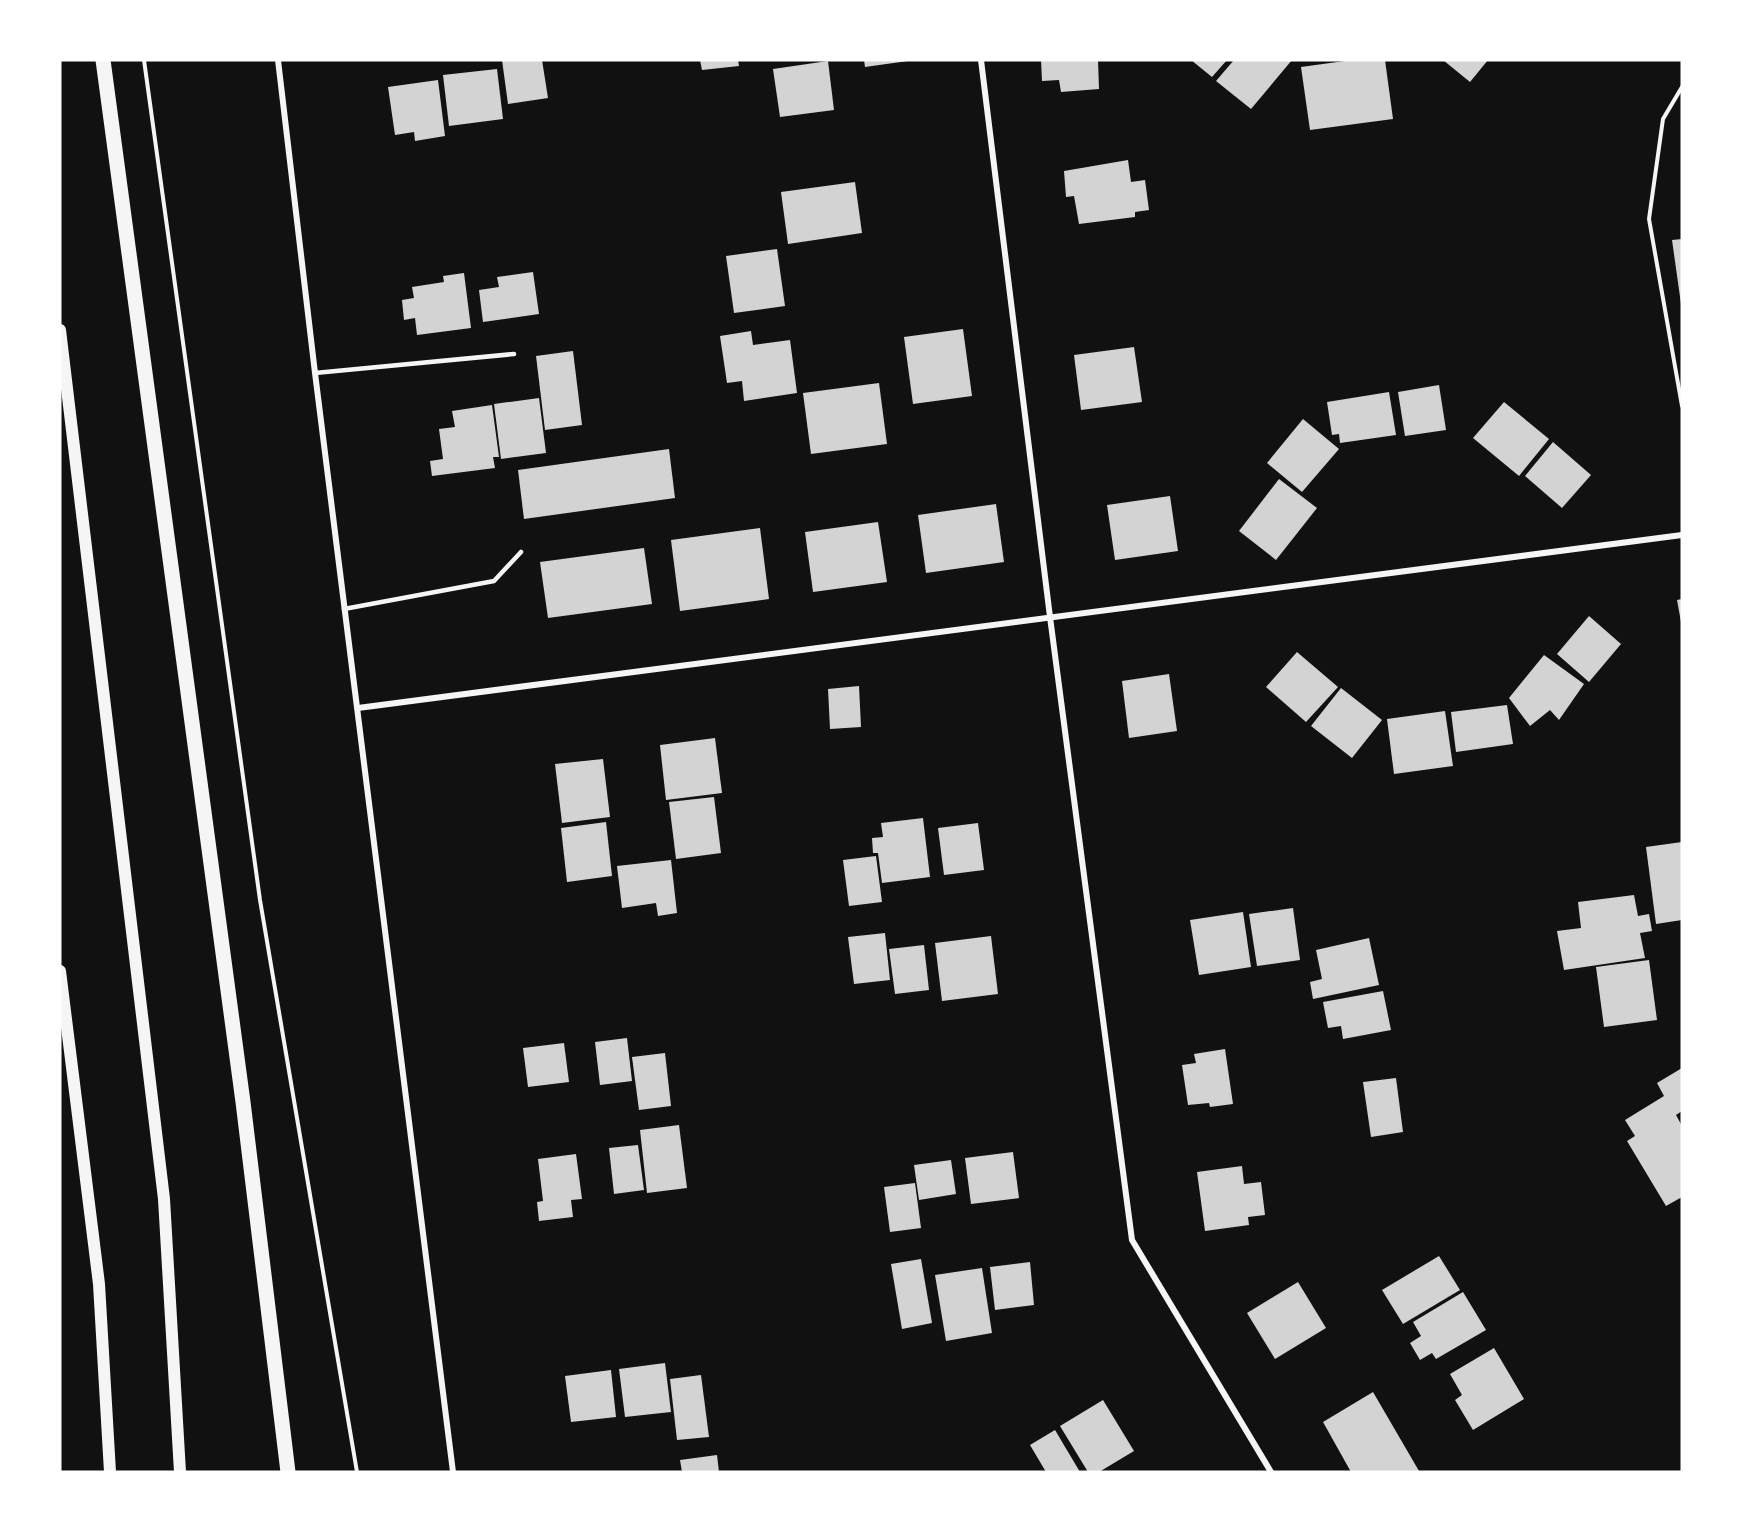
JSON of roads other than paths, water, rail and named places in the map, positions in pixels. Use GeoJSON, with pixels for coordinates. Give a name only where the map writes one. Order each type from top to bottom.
{"type":"FeatureCollection","features":[{"type":"Feature","properties":{"kind":"main road"},"geometry":{"type":"LineString","coordinates":[[103,60],[243,1101],[288,1472]]}},
{"type":"Feature","properties":{"kind":"main road"},"geometry":{"type":"LineString","coordinates":[[60,330],[164,1199],[180,1472]]}},
{"type":"Feature","properties":{"kind":"main road"},"geometry":{"type":"LineString","coordinates":[[60,970],[99,1284],[110,1472]]}},
{"type":"Feature","properties":{"kind":"street"},"geometry":{"type":"LineString","coordinates":[[278,60],[453,1472]]}},
{"type":"Feature","properties":{"kind":"street"},"geometry":{"type":"LineString","coordinates":[[981,60],[1050,617],[1132,1240],[1271,1472]]}},
{"type":"Feature","properties":{"kind":"street"},"geometry":{"type":"LineString","coordinates":[[358,708],[1682,536]]}},
{"type":"Feature","properties":{"kind":"lane"},"geometry":{"type":"LineString","coordinates":[[315,373],[514,354]]}},
{"type":"Feature","properties":{"kind":"lane"},"geometry":{"type":"LineString","coordinates":[[345,609],[494,581],[521,552]]}}]}
